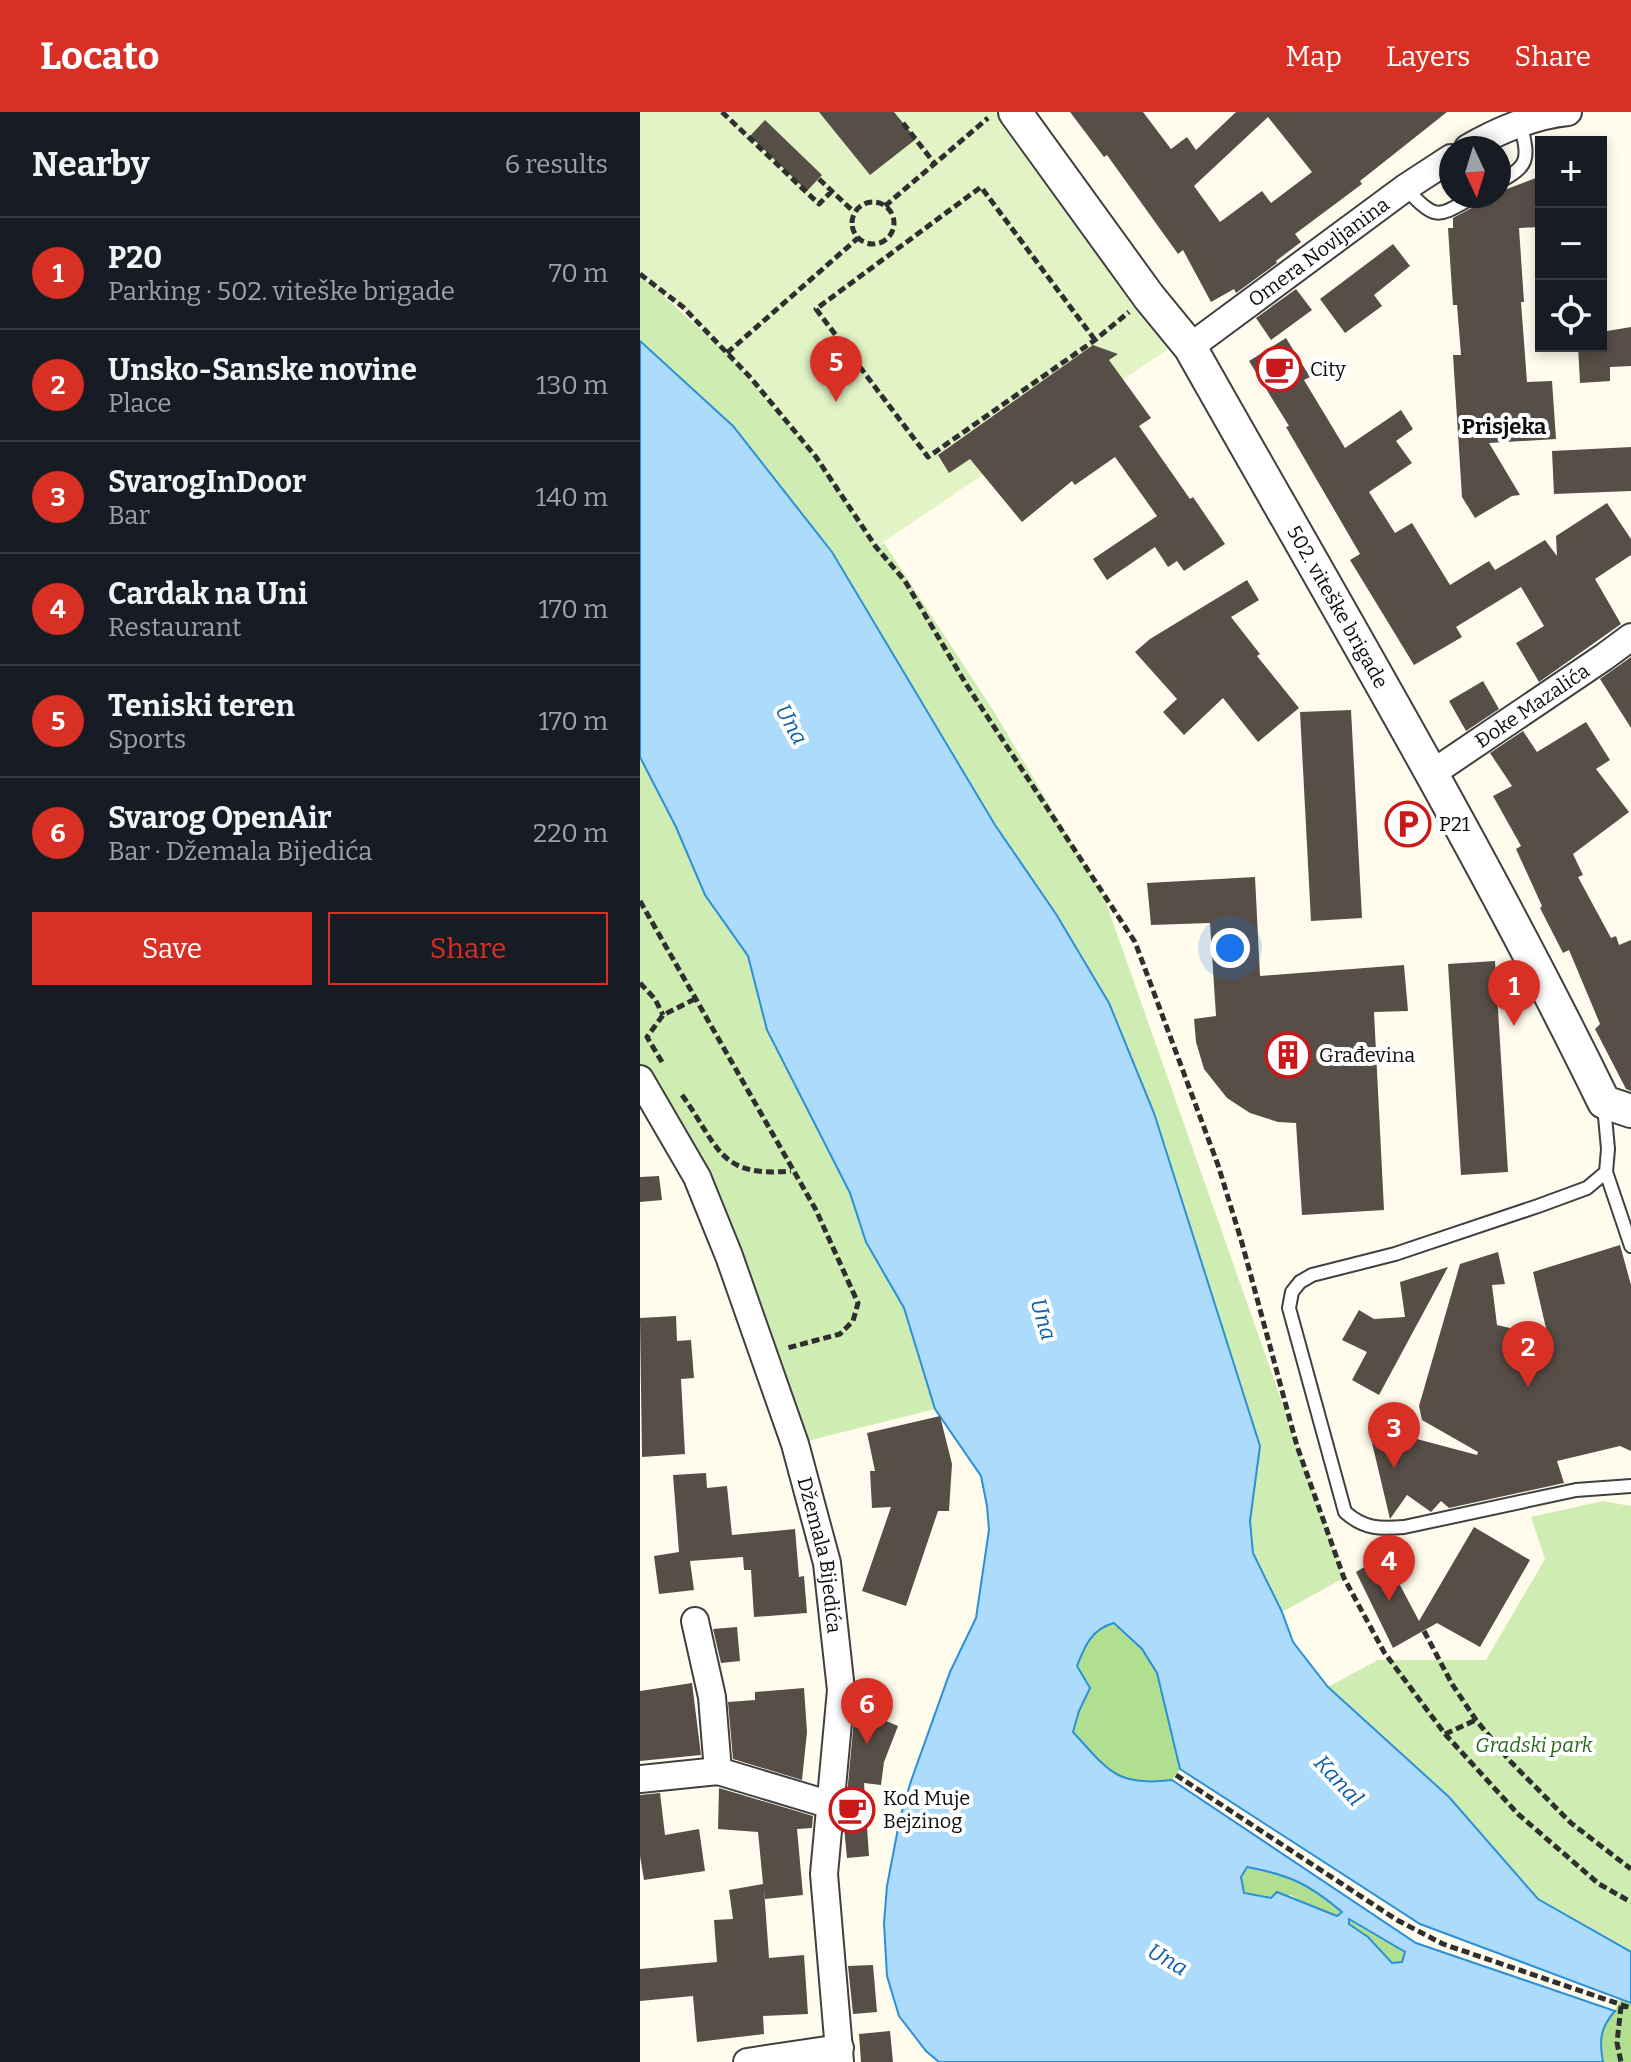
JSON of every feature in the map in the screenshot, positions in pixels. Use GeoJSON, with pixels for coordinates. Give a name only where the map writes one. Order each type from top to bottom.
{"type":"FeatureCollection","features":[{"type":"Feature","properties":{"kind":"street","name":"502. viteške brigade"},"geometry":{"type":"LineString","coordinates":[[1015,112],[1149,297],[1190,347],[1431,774],[1530,957],[1618,1106]]}},
{"type":"Feature","properties":{"kind":"street"},"geometry":{"type":"LineString","coordinates":[[1489,136],[1550,114],[1568,112]]}},
{"type":"Feature","properties":{"kind":"street","name":"Omera Novljanina"},"geometry":{"type":"LineString","coordinates":[[1190,347],[1439,166]]}},
{"type":"Feature","properties":{"kind":"street","name":"Đoke Mazalića"},"geometry":{"type":"LineString","coordinates":[[1431,774],[1631,637]]}},
{"type":"Feature","properties":{"kind":"street","name":"Džemala Bijedića"},"geometry":{"type":"LineString","coordinates":[[640,1079],[697,1177],[729,1256],[795,1444],[827,1563],[841,1690],[824,1874],[840,2055]]}},
{"type":"Feature","properties":{"kind":"street"},"geometry":{"type":"LineString","coordinates":[[695,1621],[712,1697],[718,1771]]}},
{"type":"Feature","properties":{"kind":"street"},"geometry":{"type":"LineString","coordinates":[[640,1779],[718,1771],[831,1805]]}},
{"type":"Feature","properties":{"kind":"street"},"geometry":{"type":"LineString","coordinates":[[747,2062],[840,2055]]}},
{"type":"Feature","properties":{"kind":"lane"},"geometry":{"type":"LineString","coordinates":[[1511,174],[1524,166],[1527,156],[1521,125]]}},
{"type":"Feature","properties":{"kind":"lane"},"geometry":{"type":"LineString","coordinates":[[1405,188],[1428,211],[1436,214],[1453,208]]}},
{"type":"Feature","properties":{"kind":"lane"},"geometry":{"type":"LineString","coordinates":[[1618,1106],[1606,1172],[1631,1246]]}},
{"type":"Feature","properties":{"kind":"lane"},"geometry":{"type":"LineString","coordinates":[[1606,1172],[1587,1188],[1538,1206],[1395,1254],[1312,1275],[1300,1282],[1292,1292],[1289,1308],[1345,1512],[1359,1524],[1380,1529],[1404,1527],[1576,1490],[1631,1486]]}},
{"type":"Feature","properties":{"kind":"path"},"geometry":{"type":"LineString","coordinates":[[722,112],[819,204],[831,192]]}},
{"type":"Feature","properties":{"kind":"path"},"geometry":{"type":"LineString","coordinates":[[885,206],[995,112]]}},
{"type":"Feature","properties":{"kind":"path"},"geometry":{"type":"LineString","coordinates":[[903,123],[935,164]]}},
{"type":"Feature","properties":{"kind":"path"},"geometry":{"type":"LineString","coordinates":[[819,179],[854,212]]}},
{"type":"Feature","properties":{"kind":"path"},"geometry":{"type":"LineString","coordinates":[[1095,340],[981,187],[816,309],[928,457],[1095,340],[1149,297]]}},
{"type":"Feature","properties":{"kind":"path"},"geometry":{"type":"LineString","coordinates":[[865,203],[885,206],[894,224],[889,237],[877,244],[863,242],[852,225],[854,212],[865,203]]}},
{"type":"Feature","properties":{"kind":"path"},"geometry":{"type":"LineString","coordinates":[[889,237],[899,248]]}},
{"type":"Feature","properties":{"kind":"path"},"geometry":{"type":"LineString","coordinates":[[727,353],[858,238]]}},
{"type":"Feature","properties":{"kind":"path"},"geometry":{"type":"LineString","coordinates":[[640,274],[683,307],[768,397],[816,457],[876,547],[905,581],[966,684],[1135,942],[1218,1165],[1297,1446],[1344,1578],[1384,1652],[1445,1734],[1518,1814],[1599,1884],[1631,1902]]}},
{"type":"Feature","properties":{"kind":"path"},"geometry":{"type":"LineString","coordinates":[[640,901],[697,998],[791,1171],[816,1210],[858,1303],[853,1321],[840,1334],[762,1353]]}},
{"type":"Feature","properties":{"kind":"path"},"geometry":{"type":"LineString","coordinates":[[640,983],[655,999],[663,1015]]}},
{"type":"Feature","properties":{"kind":"path"},"geometry":{"type":"LineString","coordinates":[[643,1048],[663,1015],[697,998]]}},
{"type":"Feature","properties":{"kind":"path"},"geometry":{"type":"LineString","coordinates":[[647,1037],[669,1074]]}},
{"type":"Feature","properties":{"kind":"path"},"geometry":{"type":"LineString","coordinates":[[676,1086],[717,1150],[734,1165],[762,1174],[791,1171]]}},
{"type":"Feature","properties":{"kind":"path"},"geometry":{"type":"LineString","coordinates":[[1424,1631],[1452,1684],[1509,1760],[1571,1823],[1631,1869]]}},
{"type":"Feature","properties":{"kind":"path"},"geometry":{"type":"LineString","coordinates":[[1445,1734],[1476,1720]]}},
{"type":"Feature","properties":{"kind":"path"},"geometry":{"type":"LineString","coordinates":[[1176,1775],[1384,1912],[1421,1933],[1443,1944],[1631,2008]]}},
{"type":"Feature","properties":{"kind":"path"},"geometry":{"type":"LineString","coordinates":[[1621,2006],[1617,2043],[1621,2062]]}},
{"type":"Feature","properties":{"kind":"green space"},"geometry":{"type":"Polygon","coordinates":[[[640,112],[1001,112],[1168,349],[876,547],[825,472],[770,400],[709,334],[640,274],[640,112]]]}},
{"type":"Feature","properties":{"kind":"green space"},"geometry":{"type":"Polygon","coordinates":[[[640,275],[727,353],[816,457],[876,547],[884,543],[993,710],[1104,897],[1344,1578],[1282,1612],[1253,1553],[1250,1521],[1260,1446],[1109,1003],[1056,914],[995,825],[832,552],[733,426],[640,341],[640,275]]]}},
{"type":"Feature","properties":{"kind":"green space"},"geometry":{"type":"Polygon","coordinates":[[[640,757],[676,827],[705,895],[748,956],[767,1030],[850,1193],[866,1242],[904,1308],[935,1409],[795,1444],[762,1353],[640,1079],[640,757]]]}},
{"type":"Feature","properties":{"kind":"green space","name":"Gradski park"},"geometry":{"type":"Polygon","coordinates":[[[1603,1501],[1631,1506],[1631,1952],[1538,1899],[1449,1797],[1328,1687],[1378,1660],[1486,1660],[1545,1559],[1531,1517],[1603,1501]]]}},
{"type":"Feature","properties":{"kind":"green space"},"geometry":{"type":"Polygon","coordinates":[[[1114,1623],[1142,1649],[1157,1673],[1180,1769],[1172,1780],[1138,1781],[1114,1773],[1073,1731],[1090,1688],[1077,1666],[1090,1639],[1100,1629],[1114,1623]]]}},
{"type":"Feature","properties":{"kind":"green space"},"geometry":{"type":"Polygon","coordinates":[[[1246,1867],[1300,1881],[1343,1912],[1337,1916],[1291,1895],[1271,1898],[1243,1893],[1241,1877],[1246,1867]]]}},
{"type":"Feature","properties":{"kind":"green space"},"geometry":{"type":"Polygon","coordinates":[[[1349,1918],[1405,1953],[1402,1962],[1393,1963],[1368,1937],[1349,1924],[1349,1918]]]}},
{"type":"Feature","properties":{"kind":"green space"},"geometry":{"type":"Polygon","coordinates":[[[1620,2000],[1631,2003],[1631,2062],[1603,2062],[1602,2034],[1620,2000]]]}},
{"type":"Feature","properties":{"kind":"water"},"geometry":{"type":"Polygon","coordinates":[[[640,341],[733,426],[832,552],[995,825],[1056,914],[1109,1003],[1154,1113],[1260,1446],[1250,1521],[1253,1553],[1293,1642],[1328,1687],[1449,1797],[1538,1899],[1631,1952],[1631,2003],[1420,1924],[1180,1769],[1157,1673],[1142,1649],[1114,1623],[1100,1629],[1090,1639],[1077,1666],[1090,1688],[1073,1732],[1095,1757],[1115,1773],[1138,1781],[1172,1780],[1416,1943],[1615,2011],[1602,2035],[1603,2062],[939,2062],[926,2051],[899,2016],[887,1976],[884,1923],[887,1886],[900,1818],[911,1781],[950,1672],[976,1618],[989,1530],[981,1476],[935,1409],[904,1308],[866,1242],[850,1193],[767,1030],[748,956],[705,895],[676,827],[640,757],[640,341]],[[1247,1867],[1241,1877],[1244,1893],[1271,1898],[1277,1892],[1337,1916],[1342,1912],[1298,1882],[1247,1867]],[[1349,1919],[1349,1924],[1368,1937],[1392,1963],[1402,1962],[1405,1952],[1349,1919]]]}},
{"type":"Feature","properties":{"kind":"building"},"geometry":{"type":"Polygon","coordinates":[[[819,112],[894,112],[916,139],[870,175],[819,112]]]}},
{"type":"Feature","properties":{"kind":"building"},"geometry":{"type":"Polygon","coordinates":[[[1070,112],[1143,112],[1171,149],[1187,137],[1196,150],[1236,112],[1447,112],[1360,181],[1362,184],[1295,234],[1301,242],[1277,263],[1236,293],[1234,289],[1211,302],[1183,250],[1178,254],[1107,155],[1104,157],[1070,112]],[[1268,117],[1194,186],[1220,222],[1262,191],[1271,203],[1312,172],[1268,117]]]}},
{"type":"Feature","properties":{"kind":"building"},"geometry":{"type":"Polygon","coordinates":[[[765,120],[822,175],[807,191],[750,136],[765,120]]]}},
{"type":"Feature","properties":{"kind":"building"},"geometry":{"type":"Polygon","coordinates":[[[1535,178],[1535,227],[1519,228],[1527,382],[1552,381],[1556,439],[1489,443],[1520,495],[1512,496],[1475,518],[1462,497],[1453,355],[1461,355],[1457,305],[1453,305],[1448,228],[1453,228],[1453,218],[1472,208],[1511,208],[1511,187],[1535,178]]]}},
{"type":"Feature","properties":{"kind":"building"},"geometry":{"type":"Polygon","coordinates":[[[1393,244],[1410,266],[1374,295],[1382,306],[1345,333],[1320,299],[1393,244]]]}},
{"type":"Feature","properties":{"kind":"building"},"geometry":{"type":"Polygon","coordinates":[[[1296,289],[1312,310],[1271,340],[1256,318],[1296,289]]]}},
{"type":"Feature","properties":{"kind":"building"},"geometry":{"type":"Polygon","coordinates":[[[1631,327],[1631,366],[1610,367],[1610,381],[1580,383],[1578,352],[1607,352],[1607,331],[1631,327]]]}},
{"type":"Feature","properties":{"kind":"building"},"geometry":{"type":"Polygon","coordinates":[[[1286,338],[1310,377],[1304,380],[1345,448],[1401,410],[1413,429],[1396,441],[1412,463],[1369,492],[1395,533],[1412,523],[1450,585],[1489,561],[1495,570],[1545,540],[1557,556],[1556,536],[1607,503],[1631,539],[1631,555],[1595,579],[1621,624],[1539,682],[1516,643],[1544,626],[1521,587],[1456,627],[1462,637],[1414,665],[1350,560],[1360,554],[1249,361],[1286,338]]]}},
{"type":"Feature","properties":{"kind":"building"},"geometry":{"type":"Polygon","coordinates":[[[1093,345],[1118,354],[1109,360],[1151,418],[1139,426],[1225,544],[1184,571],[1177,561],[1168,567],[1155,547],[1107,580],[1093,559],[1157,516],[1115,457],[1075,485],[1072,481],[1022,522],[970,459],[949,473],[938,455],[1093,345]]]}},
{"type":"Feature","properties":{"kind":"building"},"geometry":{"type":"Polygon","coordinates":[[[1631,447],[1631,491],[1554,494],[1552,451],[1631,447]]]}},
{"type":"Feature","properties":{"kind":"building"},"geometry":{"type":"Polygon","coordinates":[[[1247,580],[1259,600],[1231,617],[1260,654],[1257,656],[1299,708],[1258,742],[1223,698],[1184,735],[1163,712],[1177,699],[1135,652],[1150,639],[1247,580]]]}},
{"type":"Feature","properties":{"kind":"building"},"geometry":{"type":"Polygon","coordinates":[[[1631,657],[1631,728],[1600,679],[1631,657]]]}},
{"type":"Feature","properties":{"kind":"building"},"geometry":{"type":"Polygon","coordinates":[[[1483,681],[1499,709],[1466,731],[1449,701],[1483,681]]]}},
{"type":"Feature","properties":{"kind":"building"},"geometry":{"type":"Polygon","coordinates":[[[1351,710],[1362,918],[1311,921],[1300,712],[1351,710]]]}},
{"type":"Feature","properties":{"kind":"building"},"geometry":{"type":"Polygon","coordinates":[[[1586,722],[1610,760],[1596,769],[1629,812],[1573,854],[1583,875],[1578,877],[1611,938],[1616,936],[1619,945],[1631,940],[1631,1091],[1626,1089],[1595,1029],[1600,1024],[1569,950],[1563,953],[1540,908],[1542,906],[1516,849],[1521,846],[1493,796],[1512,786],[1490,753],[1523,731],[1537,752],[1586,722]]]}},
{"type":"Feature","properties":{"kind":"building","name":"Građevina"},"geometry":{"type":"Polygon","coordinates":[[[1255,877],[1260,976],[1404,965],[1408,1011],[1374,1012],[1384,1210],[1302,1215],[1296,1123],[1278,1122],[1250,1113],[1227,1098],[1204,1069],[1196,1042],[1194,1019],[1216,1016],[1210,923],[1151,925],[1147,883],[1255,877]]]}},
{"type":"Feature","properties":{"kind":"building"},"geometry":{"type":"Polygon","coordinates":[[[1495,961],[1508,1172],[1461,1175],[1448,964],[1495,961]]]}},
{"type":"Feature","properties":{"kind":"building"},"geometry":{"type":"Polygon","coordinates":[[[659,1176],[662,1200],[640,1202],[640,1177],[659,1176]]]}},
{"type":"Feature","properties":{"kind":"building"},"geometry":{"type":"Polygon","coordinates":[[[1620,1245],[1631,1285],[1631,1451],[1620,1446],[1557,1461],[1564,1483],[1449,1508],[1441,1501],[1431,1512],[1407,1495],[1390,1519],[1368,1426],[1477,1455],[1478,1452],[1422,1420],[1419,1406],[1460,1264],[1498,1252],[1505,1284],[1492,1285],[1497,1325],[1548,1337],[1533,1272],[1620,1245]]]}},
{"type":"Feature","properties":{"kind":"building"},"geometry":{"type":"Polygon","coordinates":[[[1448,1267],[1379,1395],[1352,1380],[1367,1352],[1342,1340],[1359,1310],[1374,1319],[1405,1317],[1400,1282],[1448,1267]]]}},
{"type":"Feature","properties":{"kind":"building"},"geometry":{"type":"Polygon","coordinates":[[[676,1316],[677,1341],[691,1340],[694,1378],[681,1379],[685,1454],[642,1457],[640,1318],[676,1316]]]}},
{"type":"Feature","properties":{"kind":"building"},"geometry":{"type":"Polygon","coordinates":[[[940,1416],[952,1464],[949,1511],[938,1511],[906,1606],[862,1591],[891,1507],[872,1508],[870,1471],[875,1471],[867,1433],[940,1416]]]}},
{"type":"Feature","properties":{"kind":"building"},"geometry":{"type":"Polygon","coordinates":[[[706,1473],[707,1488],[727,1486],[732,1535],[795,1529],[799,1577],[804,1576],[807,1613],[754,1617],[751,1570],[744,1570],[743,1557],[690,1561],[694,1590],[659,1594],[654,1556],[679,1552],[673,1475],[706,1473]]]}},
{"type":"Feature","properties":{"kind":"building"},"geometry":{"type":"Polygon","coordinates":[[[1474,1527],[1530,1560],[1480,1647],[1437,1623],[1393,1648],[1356,1572],[1384,1555],[1419,1621],[1474,1527]]]}},
{"type":"Feature","properties":{"kind":"building"},"geometry":{"type":"Polygon","coordinates":[[[737,1627],[740,1661],[721,1663],[713,1629],[737,1627]]]}},
{"type":"Feature","properties":{"kind":"building"},"geometry":{"type":"Polygon","coordinates":[[[692,1683],[701,1755],[640,1761],[640,1691],[692,1683]]]}},
{"type":"Feature","properties":{"kind":"building"},"geometry":{"type":"Polygon","coordinates":[[[804,1688],[807,1732],[802,1780],[733,1759],[728,1702],[755,1700],[755,1692],[804,1688]]]}},
{"type":"Feature","properties":{"kind":"building"},"geometry":{"type":"Polygon","coordinates":[[[855,1708],[898,1726],[884,1762],[881,1785],[864,1783],[869,1856],[847,1858],[844,1827],[855,1708]]]}},
{"type":"Feature","properties":{"kind":"building"},"geometry":{"type":"Polygon","coordinates":[[[719,1788],[813,1816],[812,1828],[797,1829],[803,1895],[765,1899],[764,1889],[769,1958],[804,1955],[808,2014],[763,2016],[764,2034],[697,2042],[693,1996],[640,2001],[640,1969],[717,1962],[714,1920],[733,1919],[729,1890],[763,1884],[758,1832],[718,1829],[719,1788]]]}},
{"type":"Feature","properties":{"kind":"building"},"geometry":{"type":"Polygon","coordinates":[[[660,1793],[665,1835],[699,1829],[705,1871],[644,1880],[640,1856],[640,1795],[660,1793]]]}},
{"type":"Feature","properties":{"kind":"building"},"geometry":{"type":"Polygon","coordinates":[[[873,1965],[877,2012],[853,2014],[848,1966],[873,1965]]]}},
{"type":"Feature","properties":{"kind":"building"},"geometry":{"type":"Polygon","coordinates":[[[890,2031],[893,2062],[861,2062],[859,2034],[890,2031]]]}},
{"type":"Feature","properties":{"kind":"place","name":"City"},"geometry":{"type":"Point","coordinates":[1279,369]}},
{"type":"Feature","properties":{"kind":"place","name":"Teniski teren"},"geometry":{"type":"Point","coordinates":[836,402]}},
{"type":"Feature","properties":{"kind":"place","name":"P21"},"geometry":{"type":"Point","coordinates":[1408,824]}},
{"type":"Feature","properties":{"kind":"place","name":"P20"},"geometry":{"type":"Point","coordinates":[1514,1026]}},
{"type":"Feature","properties":{"kind":"place","name":"Građevina"},"geometry":{"type":"Point","coordinates":[1288,1055]}},
{"type":"Feature","properties":{"kind":"place","name":"Unsko-Sanske novine"},"geometry":{"type":"Point","coordinates":[1528,1387]}},
{"type":"Feature","properties":{"kind":"place","name":"SvarogInDoor"},"geometry":{"type":"Point","coordinates":[1394,1468]}},
{"type":"Feature","properties":{"kind":"place","name":"Cardak na Uni"},"geometry":{"type":"Point","coordinates":[1389,1601]}},
{"type":"Feature","properties":{"kind":"place","name":"Svarog OpenAir"},"geometry":{"type":"Point","coordinates":[867,1744]}},
{"type":"Feature","properties":{"kind":"place","name":"Kod Muje Bejzinog"},"geometry":{"type":"Point","coordinates":[852,1810]}},
{"type":"Feature","properties":{"kind":"district","name":"Prisjeka"},"geometry":{"type":"Point","coordinates":[1504,426]}},
{"type":"Feature","properties":{"kind":"water label","name":"Una"},"geometry":{"type":"Point","coordinates":[792,724]}},
{"type":"Feature","properties":{"kind":"water label","name":"Una"},"geometry":{"type":"Point","coordinates":[1044,1319]}},
{"type":"Feature","properties":{"kind":"water label","name":"Kanal"},"geometry":{"type":"Point","coordinates":[1339,1780]}},
{"type":"Feature","properties":{"kind":"water label","name":"Una"},"geometry":{"type":"Point","coordinates":[1168,1959]}}]}
